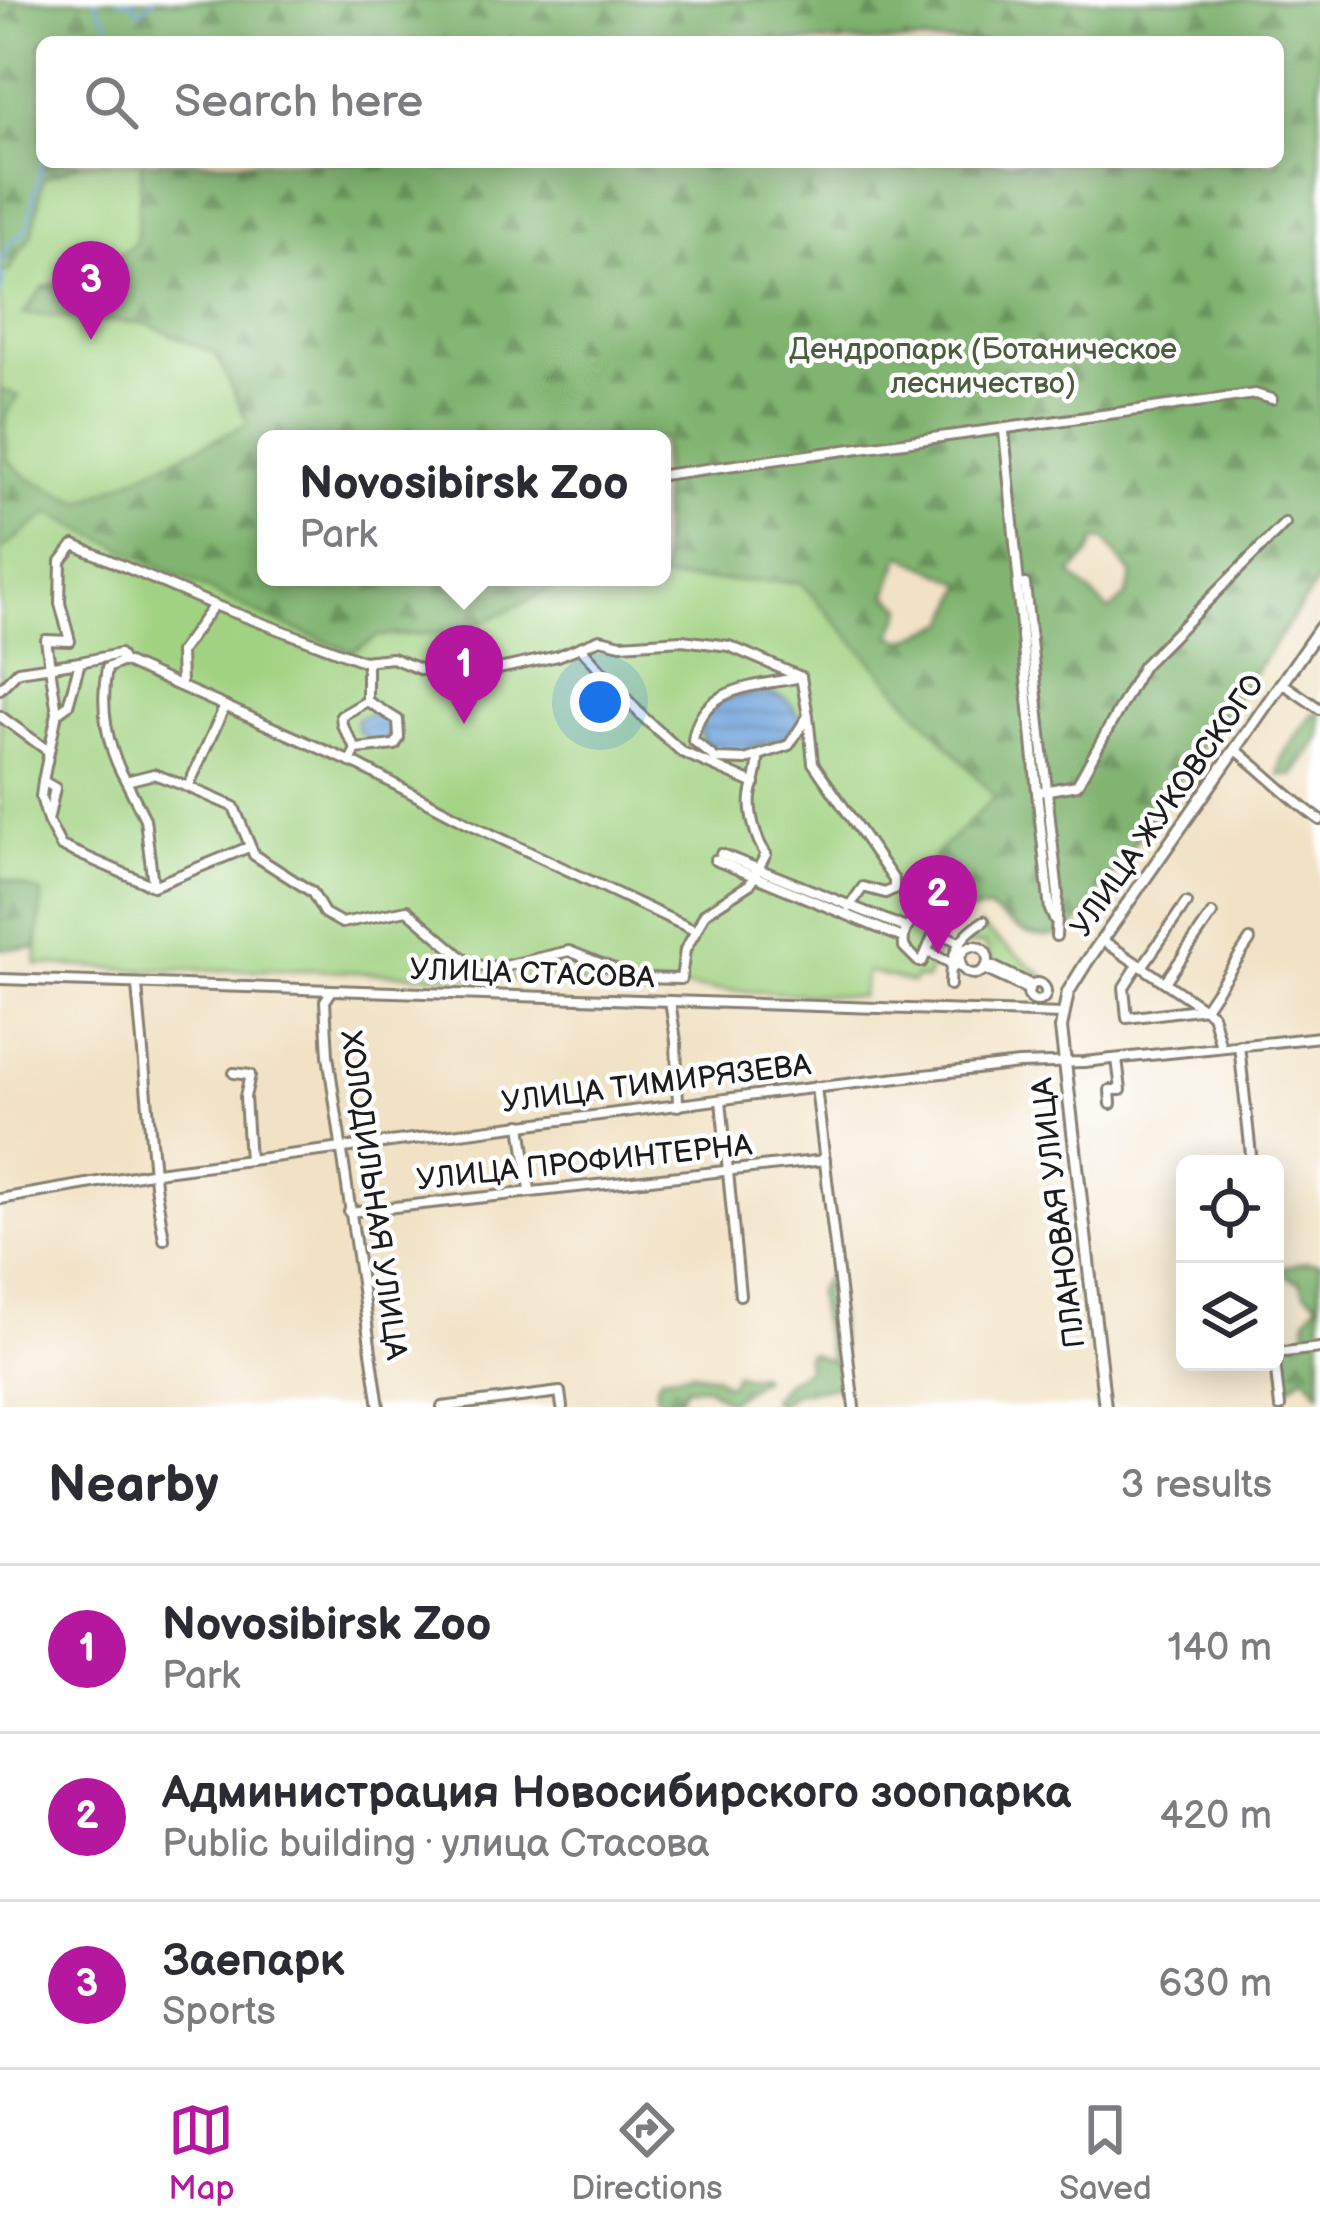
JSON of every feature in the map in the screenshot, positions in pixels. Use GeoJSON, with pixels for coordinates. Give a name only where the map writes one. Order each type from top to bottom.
{"type":"FeatureCollection","features":[{"type":"Feature","properties":{"kind":"main road","name":"УЛИЦА ЖУКОВСКОГО"},"geometry":{"type":"LineString","coordinates":[[1062,1014],[1068,992],[1102,940],[1320,628]]}},
{"type":"Feature","properties":{"kind":"main road","name":"ПЛАНОВАЯ УЛИЦА"},"geometry":{"type":"LineString","coordinates":[[1062,1014],[1105,1407]]}},
{"type":"Feature","properties":{"kind":"street"},"geometry":{"type":"LineString","coordinates":[[671,474],[1255,394],[1272,399]]}},
{"type":"Feature","properties":{"kind":"street"},"geometry":{"type":"LineString","coordinates":[[1004,431],[1041,792],[1058,894],[1056,937]]}},
{"type":"Feature","properties":{"kind":"street"},"geometry":{"type":"LineString","coordinates":[[1041,792],[1077,785],[1143,666],[1285,523]]}},
{"type":"Feature","properties":{"kind":"street"},"geometry":{"type":"LineString","coordinates":[[249,847],[153,886],[61,846],[47,821],[55,788],[43,781],[57,713],[46,640],[70,641],[60,603],[61,561],[74,545],[214,605],[367,661],[392,658],[422,670],[476,674],[600,640],[621,644],[682,640],[729,646],[801,676]]}},
{"type":"Feature","properties":{"kind":"street"},"geometry":{"type":"LineString","coordinates":[[181,685],[180,652],[214,605]]}},
{"type":"Feature","properties":{"kind":"street"},"geometry":{"type":"LineString","coordinates":[[581,648],[642,716],[682,752],[755,784]]}},
{"type":"Feature","properties":{"kind":"street"},"geometry":{"type":"LineString","coordinates":[[0,688],[18,671],[119,654],[123,661],[350,762],[697,931]]}},
{"type":"Feature","properties":{"kind":"street"},"geometry":{"type":"LineString","coordinates":[[123,661],[107,668],[104,688],[110,740],[145,819],[153,886]]}},
{"type":"Feature","properties":{"kind":"street"},"geometry":{"type":"LineString","coordinates":[[367,661],[367,701]]}},
{"type":"Feature","properties":{"kind":"street"},"geometry":{"type":"LineString","coordinates":[[57,713],[68,705],[80,662]]}},
{"type":"Feature","properties":{"kind":"street"},"geometry":{"type":"LineString","coordinates":[[801,676],[813,763],[894,880],[894,889],[885,893],[863,887],[849,907]]}},
{"type":"Feature","properties":{"kind":"street"},"geometry":{"type":"LineString","coordinates":[[682,752],[693,740],[696,716],[710,701],[736,690],[801,676]]}},
{"type":"Feature","properties":{"kind":"street"},"geometry":{"type":"LineString","coordinates":[[1281,682],[1320,709]]}},
{"type":"Feature","properties":{"kind":"street"},"geometry":{"type":"LineString","coordinates":[[356,748],[341,716],[367,701]]}},
{"type":"Feature","properties":{"kind":"street"},"geometry":{"type":"LineString","coordinates":[[356,748],[382,749],[395,745],[399,738],[398,720],[367,701]]}},
{"type":"Feature","properties":{"kind":"street"},"geometry":{"type":"LineString","coordinates":[[188,787],[225,706]]}},
{"type":"Feature","properties":{"kind":"street"},"geometry":{"type":"LineString","coordinates":[[0,716],[47,749]]}},
{"type":"Feature","properties":{"kind":"street"},"geometry":{"type":"LineString","coordinates":[[693,740],[716,759],[758,757],[789,745],[808,716]]}},
{"type":"Feature","properties":{"kind":"street"},"geometry":{"type":"LineString","coordinates":[[350,762],[356,748]]}},
{"type":"Feature","properties":{"kind":"street"},"geometry":{"type":"LineString","coordinates":[[1235,749],[1268,774],[1281,793],[1320,820]]}},
{"type":"Feature","properties":{"kind":"street"},"geometry":{"type":"LineString","coordinates":[[126,781],[154,774],[234,807],[249,847],[276,871],[312,892],[324,913],[335,921],[407,910],[471,965],[500,967],[568,951],[637,978],[681,979],[685,950],[705,913],[750,884],[766,854],[758,844],[750,800],[758,757]]}},
{"type":"Feature","properties":{"kind":"street"},"geometry":{"type":"LineString","coordinates":[[718,857],[904,933]]}},
{"type":"Feature","properties":{"kind":"street"},"geometry":{"type":"LineString","coordinates":[[757,873],[904,933]]}},
{"type":"Feature","properties":{"kind":"street"},"geometry":{"type":"LineString","coordinates":[[1186,903],[1124,987],[1127,1018],[1205,1008],[1250,940]]}},
{"type":"Feature","properties":{"kind":"street"},"geometry":{"type":"LineString","coordinates":[[1165,982],[1212,914]]}},
{"type":"Feature","properties":{"kind":"street"},"geometry":{"type":"LineString","coordinates":[[919,918],[939,922],[922,962],[904,947],[904,933],[919,918]]}},
{"type":"Feature","properties":{"kind":"street"},"geometry":{"type":"LineString","coordinates":[[950,985],[950,963],[957,946],[984,921]]}},
{"type":"Feature","properties":{"kind":"street"},"geometry":{"type":"LineString","coordinates":[[938,932],[957,946],[977,946],[987,955],[986,966]]}},
{"type":"Feature","properties":{"kind":"street"},"geometry":{"type":"LineString","coordinates":[[1102,940],[1205,1008],[1216,1022],[1221,1047]]}},
{"type":"Feature","properties":{"kind":"street"},"geometry":{"type":"LineString","coordinates":[[957,946],[966,970],[974,974],[986,966]]}},
{"type":"Feature","properties":{"kind":"street"},"geometry":{"type":"LineString","coordinates":[[930,952],[950,963]]}},
{"type":"Feature","properties":{"kind":"street"},"geometry":{"type":"LineString","coordinates":[[986,966],[1030,987],[1047,983],[1041,1003],[1031,998],[1030,987]]}},
{"type":"Feature","properties":{"kind":"street","name":"УЛИЦА СТАСОВА"},"geometry":{"type":"LineString","coordinates":[[0,980],[1062,1014]]}},
{"type":"Feature","properties":{"kind":"street"},"geometry":{"type":"LineString","coordinates":[[137,986],[164,1239]]}},
{"type":"Feature","properties":{"kind":"street","name":"ХОЛОДИЛЬНАЯ УЛИЦА"},"geometry":{"type":"LineString","coordinates":[[331,992],[325,1001],[340,1148],[379,1407]]}},
{"type":"Feature","properties":{"kind":"street"},"geometry":{"type":"LineString","coordinates":[[670,1001],[678,1106]]}},
{"type":"Feature","properties":{"kind":"street","name":"УЛИЦА ТИМИРЯЗЕВА"},"geometry":{"type":"LineString","coordinates":[[0,1198],[157,1172],[816,1088],[1320,1037]]}},
{"type":"Feature","properties":{"kind":"street"},"geometry":{"type":"LineString","coordinates":[[1239,1045],[1251,1155]]}},
{"type":"Feature","properties":{"kind":"street"},"geometry":{"type":"LineString","coordinates":[[1111,1105],[1110,1090],[1120,1090],[1117,1059]]}},
{"type":"Feature","properties":{"kind":"street"},"geometry":{"type":"LineString","coordinates":[[234,1073],[250,1075],[245,1097],[249,1160]]}},
{"type":"Feature","properties":{"kind":"street"},"geometry":{"type":"LineString","coordinates":[[816,1088],[854,1407]]}},
{"type":"Feature","properties":{"kind":"street"},"geometry":{"type":"LineString","coordinates":[[721,1100],[740,1295]]}},
{"type":"Feature","properties":{"kind":"street"},"geometry":{"type":"LineString","coordinates":[[521,1124],[530,1190]]}},
{"type":"Feature","properties":{"kind":"street","name":"УЛИЦА ПРОФИНТЕРНА"},"geometry":{"type":"LineString","coordinates":[[349,1212],[825,1160]]}},
{"type":"Feature","properties":{"kind":"street"},"geometry":{"type":"LineString","coordinates":[[1284,1352],[1320,1348]]}},
{"type":"Feature","properties":{"kind":"street"},"geometry":{"type":"LineString","coordinates":[[1276,1371],[1280,1407]]}},
{"type":"Feature","properties":{"kind":"street"},"geometry":{"type":"LineString","coordinates":[[442,1407],[560,1392],[562,1407]]}},
{"type":"Feature","properties":{"kind":"green space","name":"Дендропарк (Ботаническое лесничество)"},"geometry":{"type":"Polygon","coordinates":[[[0,0],[1320,0],[1320,579],[1071,933],[1034,935],[988,909],[963,913],[927,899],[935,855],[846,636],[800,582],[671,580],[671,430],[257,430],[257,586],[557,586],[464,632],[379,636],[352,652],[263,616],[50,514],[0,551],[0,0]],[[1105,539],[1095,540],[1071,574],[1109,611],[1127,595],[1132,575],[1105,539]],[[901,555],[887,595],[904,608],[891,636],[905,640],[948,623],[964,584],[901,555]]]}},
{"type":"Feature","properties":{"kind":"green space"},"geometry":{"type":"Polygon","coordinates":[[[69,168],[142,168],[136,243],[93,272],[43,287],[24,314],[148,324],[217,355],[248,424],[82,502],[28,478],[7,459],[6,415],[19,396],[0,389],[0,273],[9,271],[33,232],[43,178],[69,168]]]}},
{"type":"Feature","properties":{"kind":"green space"},"geometry":{"type":"Polygon","coordinates":[[[49,513],[263,616],[352,652],[379,636],[464,632],[557,586],[671,586],[671,580],[800,582],[995,797],[935,855],[927,899],[953,910],[926,980],[916,977],[913,983],[867,971],[861,997],[312,970],[140,970],[36,964],[42,893],[0,878],[0,551],[49,513]]]}},
{"type":"Feature","properties":{"kind":"green space"},"geometry":{"type":"Polygon","coordinates":[[[1320,713],[1320,738],[1293,776],[1279,775],[1282,756],[1312,714],[1320,713]]]}},
{"type":"Feature","properties":{"kind":"green space"},"geometry":{"type":"Polygon","coordinates":[[[0,878],[43,893],[36,948],[0,949],[0,878]]]}},
{"type":"Feature","properties":{"kind":"green space"},"geometry":{"type":"Polygon","coordinates":[[[980,926],[1044,976],[1038,981],[993,964],[984,944],[963,945],[980,926]]]}},
{"type":"Feature","properties":{"kind":"green space"},"geometry":{"type":"Polygon","coordinates":[[[1320,1263],[1320,1393],[1305,1375],[1286,1390],[1284,1318],[1289,1340],[1302,1340],[1306,1318],[1317,1304],[1300,1282],[1288,1277],[1284,1267],[1320,1263]]]}},
{"type":"Feature","properties":{"kind":"green space"},"geometry":{"type":"Polygon","coordinates":[[[829,1274],[834,1277],[843,1371],[840,1386],[794,1393],[776,1407],[771,1399],[807,1369],[810,1353],[831,1362],[817,1292],[829,1274]]]}},
{"type":"Feature","properties":{"kind":"green space"},"geometry":{"type":"Polygon","coordinates":[[[692,1372],[715,1376],[725,1384],[731,1384],[735,1373],[762,1378],[728,1402],[706,1387],[686,1387],[675,1407],[657,1407],[656,1386],[661,1376],[692,1372]]]}},
{"type":"Feature","properties":{"kind":"water"},"geometry":{"type":"Polygon","coordinates":[[[762,691],[781,697],[794,708],[801,721],[792,735],[723,757],[703,740],[698,724],[711,709],[733,697],[762,691]]]}},
{"type":"Feature","properties":{"kind":"water"},"geometry":{"type":"Polygon","coordinates":[[[372,714],[392,724],[390,741],[373,744],[357,730],[357,719],[372,714]]]}},
{"type":"Feature","properties":{"kind":"waterway"},"geometry":{"type":"LineString","coordinates":[[95,0],[110,28],[99,36]]}},
{"type":"Feature","properties":{"kind":"waterway"},"geometry":{"type":"LineString","coordinates":[[118,0],[133,2],[138,12],[154,0]]}},
{"type":"Feature","properties":{"kind":"waterway"},"geometry":{"type":"LineString","coordinates":[[0,266],[11,241],[27,230],[41,168]]}},
{"type":"Feature","properties":{"kind":"waterway"},"geometry":{"type":"LineString","coordinates":[[0,271],[0,295]]}},
{"type":"Feature","properties":{"kind":"place","name":"Заепарк"},"geometry":{"type":"Point","coordinates":[91,340]}},
{"type":"Feature","properties":{"kind":"place","name":"Novosibirsk Zoo"},"geometry":{"type":"Point","coordinates":[464,724]}},
{"type":"Feature","properties":{"kind":"place","name":"Администрация Новосибирского зоопарка"},"geometry":{"type":"Point","coordinates":[938,954]}}]}
